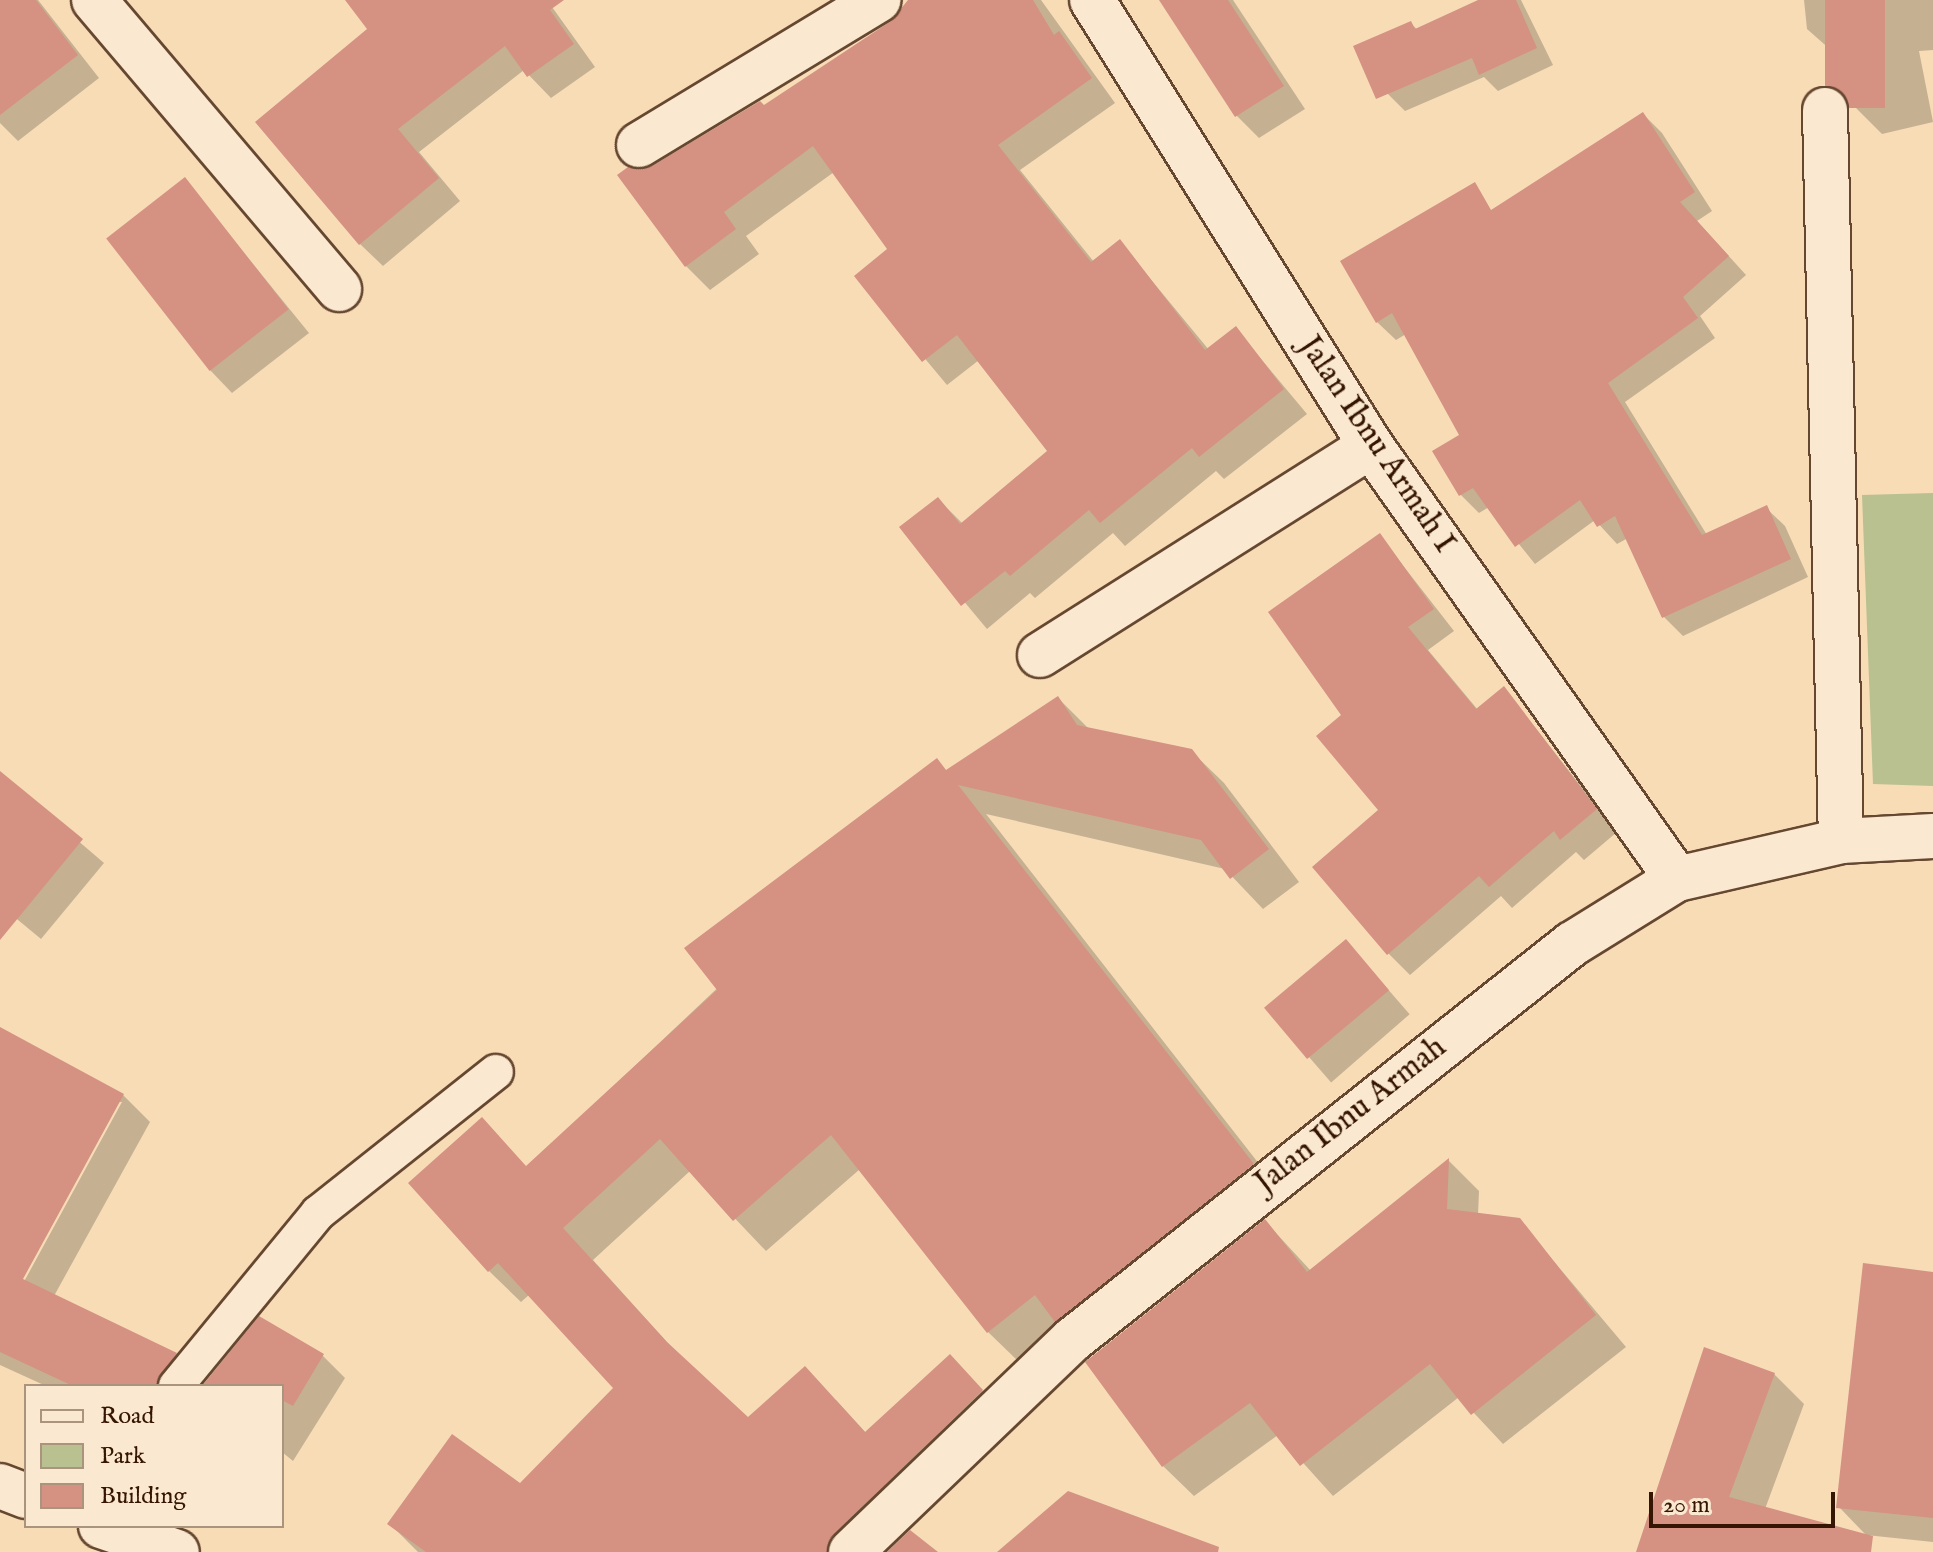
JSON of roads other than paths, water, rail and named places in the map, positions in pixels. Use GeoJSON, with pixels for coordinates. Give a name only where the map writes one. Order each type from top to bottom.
{"type":"FeatureCollection","features":[{"type":"Feature","properties":{"kind":"street"},"geometry":{"type":"LineString","coordinates":[[94,0],[339,289]]}},
{"type":"Feature","properties":{"kind":"street"},"geometry":{"type":"LineString","coordinates":[[639,145],[878,0]]}},
{"type":"Feature","properties":{"kind":"street","name":"Jalan Ibnu Armah I"},"geometry":{"type":"LineString","coordinates":[[1092,0],[1371,446],[1677,879]]}},
{"type":"Feature","properties":{"kind":"street"},"geometry":{"type":"LineString","coordinates":[[1825,110],[1841,841]]}},
{"type":"Feature","properties":{"kind":"street"},"geometry":{"type":"LineString","coordinates":[[1040,655],[1371,446]]}},
{"type":"Feature","properties":{"kind":"street","name":"Jalan Ibnu Armah"},"geometry":{"type":"LineString","coordinates":[[851,1552],[1072,1340],[1560,954],[1677,879],[1841,841],[1933,836]]}},
{"type":"Feature","properties":{"kind":"street"},"geometry":{"type":"LineString","coordinates":[[0,1486],[24,1495]]}},
{"type":"Feature","properties":{"kind":"street"},"geometry":{"type":"LineString","coordinates":[[107,1528],[177,1552]]}},
{"type":"Feature","properties":{"kind":"lane"},"geometry":{"type":"LineString","coordinates":[[178,1384],[318,1213],[496,1072]]}}]}
